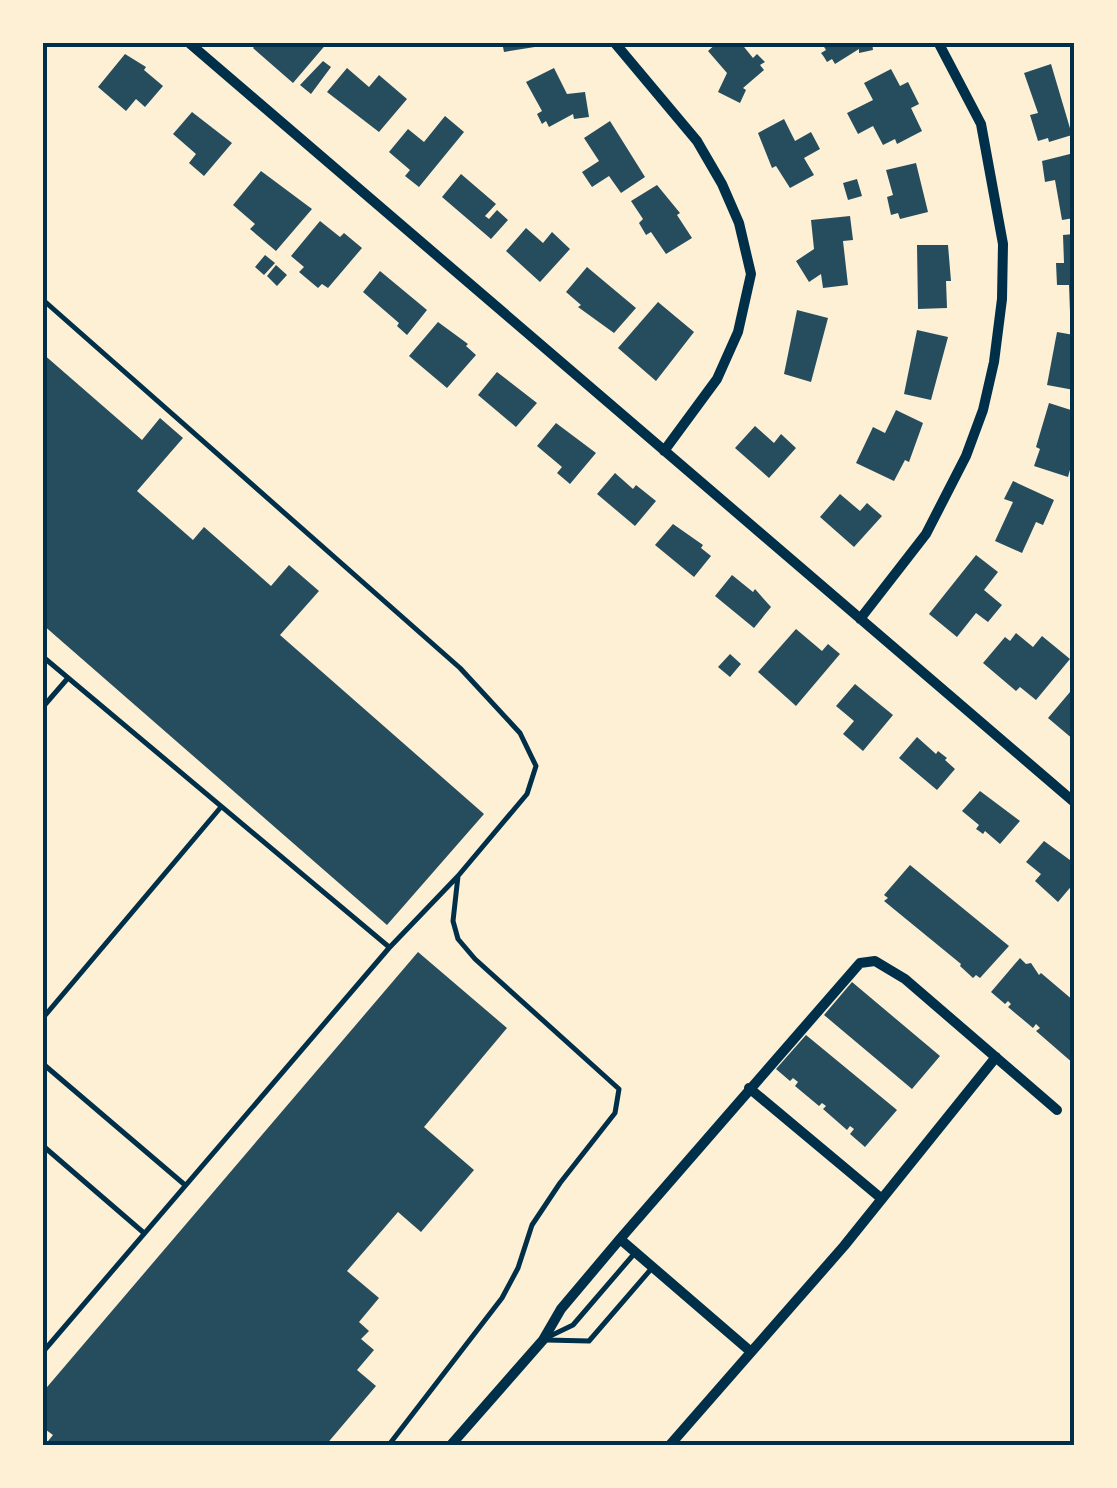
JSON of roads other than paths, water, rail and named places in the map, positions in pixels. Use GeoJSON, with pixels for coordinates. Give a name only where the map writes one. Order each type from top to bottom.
{"type":"FeatureCollection","features":[{"type":"Feature","properties":{"kind":"street"},"geometry":{"type":"LineString","coordinates":[[614,42],[696,142],[722,184],[739,223],[751,274],[738,332],[718,379],[664,451]]}},
{"type":"Feature","properties":{"kind":"street"},"geometry":{"type":"LineString","coordinates":[[860,619],[926,534],[966,456],[983,410],[994,362],[1002,299],[1003,244],[980,124],[938,42]]}},
{"type":"Feature","properties":{"kind":"street"},"geometry":{"type":"LineString","coordinates":[[191,43],[1074,802]]}},
{"type":"Feature","properties":{"kind":"street"},"geometry":{"type":"LineString","coordinates":[[450,1446],[543,1340],[561,1309],[860,962],[876,962],[905,979],[1058,1110]]}},
{"type":"Feature","properties":{"kind":"street"},"geometry":{"type":"LineString","coordinates":[[669,1446],[882,1199],[996,1058]]}},
{"type":"Feature","properties":{"kind":"street"},"geometry":{"type":"LineString","coordinates":[[749,1088],[882,1199]]}},
{"type":"Feature","properties":{"kind":"street"},"geometry":{"type":"LineString","coordinates":[[620,1240],[750,1351]]}},
{"type":"Feature","properties":{"kind":"lane"},"geometry":{"type":"LineString","coordinates":[[42,299],[460,668],[520,733],[536,766],[527,794],[458,876],[389,948],[42,1352]]}},
{"type":"Feature","properties":{"kind":"lane"},"geometry":{"type":"LineString","coordinates":[[42,656],[389,948]]}},
{"type":"Feature","properties":{"kind":"lane"},"geometry":{"type":"LineString","coordinates":[[42,708],[68,678]]}},
{"type":"Feature","properties":{"kind":"lane"},"geometry":{"type":"LineString","coordinates":[[42,1018],[222,806]]}},
{"type":"Feature","properties":{"kind":"lane"},"geometry":{"type":"LineString","coordinates":[[388,1446],[502,1298],[518,1268],[532,1225],[615,1114],[619,1089],[474,959],[458,939],[453,921],[458,876]]}},
{"type":"Feature","properties":{"kind":"lane"},"geometry":{"type":"LineString","coordinates":[[42,1064],[184,1185]]}},
{"type":"Feature","properties":{"kind":"lane"},"geometry":{"type":"LineString","coordinates":[[42,1146],[144,1233]]}},
{"type":"Feature","properties":{"kind":"lane"},"geometry":{"type":"LineString","coordinates":[[543,1340],[573,1325],[635,1252]]}},
{"type":"Feature","properties":{"kind":"lane"},"geometry":{"type":"LineString","coordinates":[[543,1340],[589,1341],[652,1267]]}}]}
